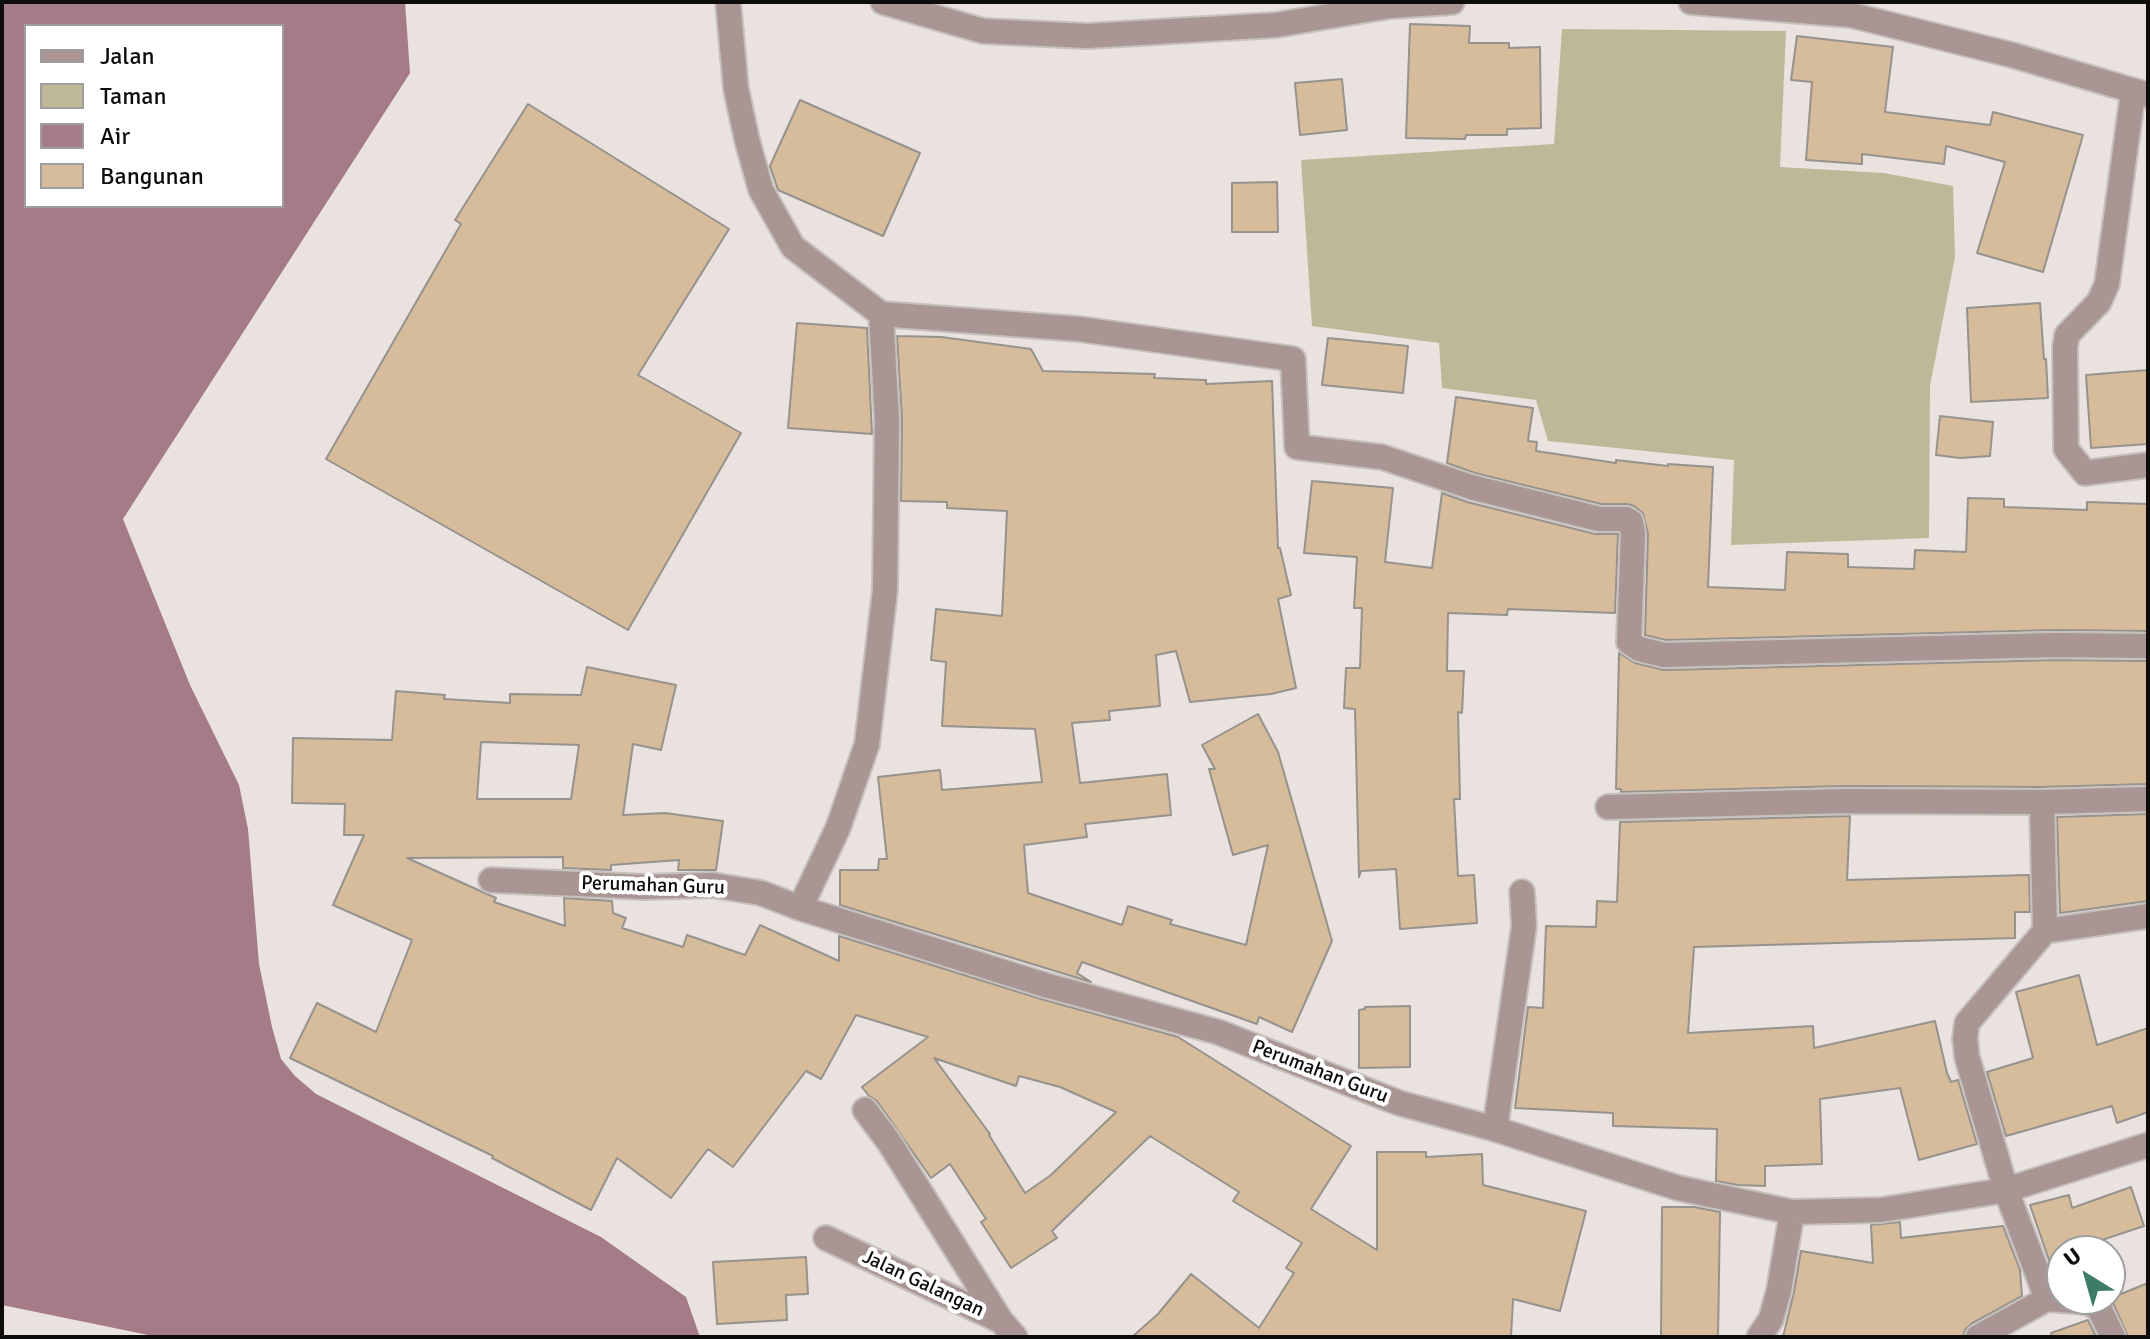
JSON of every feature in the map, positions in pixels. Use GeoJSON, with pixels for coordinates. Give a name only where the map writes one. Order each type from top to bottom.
{"type":"FeatureCollection","features":[{"type":"Feature","properties":{"kind":"street"},"geometry":{"type":"LineString","coordinates":[[728,2],[736,89],[761,190],[793,247],[881,314],[1079,329],[1293,359],[1297,447],[1382,457],[1471,487],[1599,519],[1626,519],[1631,522],[1629,642],[1639,649],[1664,655],[2055,645],[2148,646]]}},
{"type":"Feature","properties":{"kind":"street"},"geometry":{"type":"LineString","coordinates":[[883,2],[983,31],[1087,36],[1276,25],[1390,6],[1452,2]]}},
{"type":"Feature","properties":{"kind":"street"},"geometry":{"type":"LineString","coordinates":[[1691,2],[1851,8],[2141,94],[2107,284],[2099,302],[2067,335],[2066,449],[2085,473],[2148,465]]}},
{"type":"Feature","properties":{"kind":"street"},"geometry":{"type":"LineString","coordinates":[[800,908],[838,828],[867,744],[885,590],[887,420],[881,314]]}},
{"type":"Feature","properties":{"kind":"street"},"geometry":{"type":"LineString","coordinates":[[1608,807],[1846,801],[2148,799]]}},
{"type":"Feature","properties":{"kind":"street"},"geometry":{"type":"LineString","coordinates":[[2042,802],[2045,931]]}},
{"type":"Feature","properties":{"kind":"street","name":"Perumahan Guru"},"geometry":{"type":"LineString","coordinates":[[491,880],[645,887],[712,885],[761,893],[1045,985],[1218,1032],[1399,1103],[1495,1129],[1678,1188],[1792,1212],[1881,1210],[2006,1190],[2148,1145]]}},
{"type":"Feature","properties":{"kind":"street"},"geometry":{"type":"LineString","coordinates":[[1495,1129],[1524,926],[1522,892]]}},
{"type":"Feature","properties":{"kind":"street"},"geometry":{"type":"LineString","coordinates":[[2046,1296],[2006,1190],[1967,1057],[1967,1023],[2045,931],[2148,916]]}},
{"type":"Feature","properties":{"kind":"street"},"geometry":{"type":"LineString","coordinates":[[865,1110],[889,1142],[1008,1329]]}},
{"type":"Feature","properties":{"kind":"street"},"geometry":{"type":"LineString","coordinates":[[1759,1337],[1771,1319],[1779,1290],[1792,1212]]}},
{"type":"Feature","properties":{"kind":"street","name":"Jalan Galangan"},"geometry":{"type":"LineString","coordinates":[[826,1238],[1008,1329]]}},
{"type":"Feature","properties":{"kind":"street"},"geometry":{"type":"LineString","coordinates":[[1978,1337],[2046,1300]]}},
{"type":"Feature","properties":{"kind":"street"},"geometry":{"type":"LineString","coordinates":[[2102,1315],[2113,1337]]}},
{"type":"Feature","properties":{"kind":"green space"},"geometry":{"type":"Polygon","coordinates":[[[1562,29],[1786,31],[1780,167],[1884,173],[1953,186],[1955,257],[1930,386],[1929,538],[1731,545],[1734,460],[1548,441],[1536,400],[1442,388],[1439,343],[1312,326],[1301,160],[1554,144],[1562,29]]]}},
{"type":"Feature","properties":{"kind":"water"},"geometry":{"type":"Polygon","coordinates":[[[2,2],[405,2],[410,73],[123,519],[190,685],[239,785],[248,829],[259,964],[281,1059],[316,1094],[601,1237],[686,1297],[700,1337],[158,1337],[2,1305],[2,2]]]}},
{"type":"Feature","properties":{"kind":"building"},"geometry":{"type":"Polygon","coordinates":[[[1410,24],[1470,26],[1469,43],[1509,43],[1509,48],[1540,47],[1541,128],[1507,129],[1507,135],[1466,135],[1465,139],[1406,138],[1410,24]]]}},
{"type":"Feature","properties":{"kind":"building"},"geometry":{"type":"Polygon","coordinates":[[[1797,36],[1893,47],[1885,112],[1990,125],[1993,112],[2083,135],[2043,272],[1977,253],[2005,162],[1946,146],[1944,164],[1862,154],[1862,164],[1806,160],[1812,82],[1791,80],[1797,36]]]}},
{"type":"Feature","properties":{"kind":"building"},"geometry":{"type":"Polygon","coordinates":[[[1342,79],[1347,130],[1300,135],[1295,83],[1342,79]]]}},
{"type":"Feature","properties":{"kind":"building"},"geometry":{"type":"Polygon","coordinates":[[[800,100],[920,153],[883,236],[778,190],[770,166],[800,100]]]}},
{"type":"Feature","properties":{"kind":"building"},"geometry":{"type":"Polygon","coordinates":[[[528,104],[729,229],[638,375],[741,433],[628,630],[326,459],[461,224],[455,220],[528,104]]]}},
{"type":"Feature","properties":{"kind":"building"},"geometry":{"type":"Polygon","coordinates":[[[1277,182],[1278,232],[1232,232],[1232,183],[1277,182]]]}},
{"type":"Feature","properties":{"kind":"building"},"geometry":{"type":"Polygon","coordinates":[[[2040,303],[2048,398],[1971,402],[1967,308],[2040,303]]]}},
{"type":"Feature","properties":{"kind":"building"},"geometry":{"type":"Polygon","coordinates":[[[797,323],[867,328],[872,434],[788,428],[797,323]]]}},
{"type":"Feature","properties":{"kind":"building"},"geometry":{"type":"Polygon","coordinates":[[[897,336],[941,337],[1031,349],[1043,371],[1155,374],[1154,378],[1206,380],[1206,384],[1272,381],[1278,548],[1291,595],[1278,599],[1296,688],[1271,694],[1190,702],[1176,651],[1156,655],[1160,706],[1109,711],[1110,720],[1072,723],[1080,783],[1167,774],[1171,815],[1085,824],[1087,837],[1024,845],[1028,893],[1122,925],[1128,906],[1172,920],[1170,924],[1246,945],[1268,845],[1233,855],[1209,769],[1215,769],[1202,745],[1258,714],[1278,752],[1332,941],[1292,1032],[1259,1017],[1257,1024],[1082,962],[1077,973],[1091,982],[840,905],[840,870],[878,870],[879,859],[887,859],[878,777],[940,770],[942,790],[1042,782],[1035,729],[942,726],[946,662],[931,660],[936,609],[1002,616],[1007,511],[947,508],[947,502],[901,501],[902,419],[897,336]]]}},
{"type":"Feature","properties":{"kind":"building"},"geometry":{"type":"Polygon","coordinates":[[[1328,338],[1408,346],[1403,393],[1322,385],[1328,338]]]}},
{"type":"Feature","properties":{"kind":"building"},"geometry":{"type":"Polygon","coordinates":[[[2148,370],[2148,444],[2091,448],[2086,375],[2148,370]]]}},
{"type":"Feature","properties":{"kind":"building"},"geometry":{"type":"Polygon","coordinates":[[[1456,397],[1533,408],[1528,441],[1537,442],[1536,451],[1616,463],[1616,460],[1713,467],[1708,587],[1785,590],[1787,552],[1848,554],[1848,567],[1914,569],[1915,550],[1966,552],[1968,498],[2004,499],[2004,507],[2087,510],[2087,502],[2148,504],[2148,631],[2055,630],[1666,640],[1645,635],[1648,534],[1643,513],[1627,504],[1601,504],[1475,473],[1447,463],[1456,397]]]}},
{"type":"Feature","properties":{"kind":"building"},"geometry":{"type":"Polygon","coordinates":[[[1940,416],[1993,422],[1990,456],[1960,458],[1936,455],[1940,416]]]}},
{"type":"Feature","properties":{"kind":"building"},"geometry":{"type":"Polygon","coordinates":[[[1312,481],[1393,488],[1385,562],[1432,568],[1442,493],[1595,534],[1618,534],[1615,613],[1508,609],[1507,615],[1448,613],[1447,671],[1464,671],[1462,713],[1458,712],[1460,799],[1454,799],[1458,876],[1474,875],[1477,923],[1400,929],[1396,869],[1361,871],[1359,877],[1355,709],[1344,708],[1346,668],[1360,668],[1362,608],[1354,608],[1357,557],[1304,553],[1312,481]]]}},
{"type":"Feature","properties":{"kind":"building"},"geometry":{"type":"Polygon","coordinates":[[[1619,653],[1635,663],[1664,670],[2055,660],[2148,661],[2148,784],[1846,786],[1621,792],[1621,789],[1616,789],[1619,653]]]}},
{"type":"Feature","properties":{"kind":"building"},"geometry":{"type":"Polygon","coordinates":[[[587,667],[676,685],[661,750],[633,744],[623,815],[665,813],[723,821],[716,870],[678,870],[679,860],[611,865],[611,870],[563,868],[563,857],[407,858],[496,898],[494,902],[565,926],[564,898],[612,901],[613,913],[626,918],[622,928],[683,947],[687,935],[745,955],[760,925],[839,961],[839,936],[1041,999],[1178,1037],[1351,1146],[1311,1209],[1377,1250],[1377,1152],[1426,1152],[1426,1157],[1482,1154],[1483,1185],[1586,1211],[1560,1311],[1513,1299],[1511,1337],[1132,1337],[1158,1314],[1191,1274],[1259,1328],[1294,1273],[1286,1268],[1302,1243],[1233,1201],[1239,1192],[1150,1136],[1052,1231],[1057,1238],[1011,1268],[981,1222],[986,1219],[950,1164],[931,1178],[877,1101],[862,1087],[928,1037],[856,1015],[821,1079],[806,1071],[733,1167],[708,1149],[671,1198],[617,1158],[591,1210],[493,1156],[290,1058],[317,1003],[376,1032],[412,940],[333,905],[364,835],[344,835],[345,804],[292,803],[293,738],[392,740],[396,691],[445,695],[444,699],[510,703],[510,694],[581,695],[587,667]],[[481,742],[477,799],[571,799],[579,745],[481,742]],[[934,1058],[990,1134],[1025,1193],[1051,1175],[1116,1112],[1060,1087],[1019,1076],[1016,1086],[934,1058]]]}},
{"type":"Feature","properties":{"kind":"building"},"geometry":{"type":"Polygon","coordinates":[[[2148,814],[2148,901],[2060,913],[2057,817],[2148,814]]]}},
{"type":"Feature","properties":{"kind":"building"},"geometry":{"type":"Polygon","coordinates":[[[1850,816],[1847,880],[2029,875],[2030,912],[2015,912],[2015,938],[1694,947],[1688,1033],[1813,1026],[1814,1048],[1935,1021],[1947,1073],[1951,1082],[1958,1080],[1977,1144],[1919,1160],[1900,1088],[1820,1099],[1822,1164],[1765,1166],[1765,1186],[1738,1185],[1716,1181],[1717,1129],[1613,1126],[1613,1113],[1515,1108],[1528,1007],[1543,1008],[1546,926],[1596,927],[1597,901],[1617,902],[1620,822],[1850,816]]]}},
{"type":"Feature","properties":{"kind":"building"},"geometry":{"type":"Polygon","coordinates":[[[2079,975],[2097,1045],[2148,1028],[2148,1112],[2117,1123],[2112,1106],[2006,1136],[1987,1072],[2033,1058],[2016,992],[2079,975]]]}},
{"type":"Feature","properties":{"kind":"building"},"geometry":{"type":"Polygon","coordinates":[[[1410,1006],[1410,1067],[1359,1068],[1359,1010],[1365,1007],[1410,1006]]]}},
{"type":"Feature","properties":{"kind":"building"},"geometry":{"type":"Polygon","coordinates":[[[2131,1187],[2144,1226],[2117,1235],[2046,1235],[2046,1251],[2030,1205],[2069,1195],[2072,1208],[2131,1187]]]}},
{"type":"Feature","properties":{"kind":"building"},"geometry":{"type":"Polygon","coordinates":[[[1662,1207],[1694,1207],[1720,1212],[1718,1337],[1661,1337],[1662,1207]]]}},
{"type":"Feature","properties":{"kind":"building"},"geometry":{"type":"Polygon","coordinates":[[[1900,1222],[1901,1238],[2003,1226],[2020,1270],[2022,1296],[1971,1324],[1963,1337],[1783,1337],[1801,1251],[1873,1263],[1871,1225],[1900,1222]]]}},
{"type":"Feature","properties":{"kind":"building"},"geometry":{"type":"Polygon","coordinates":[[[806,1257],[808,1294],[786,1295],[787,1320],[717,1324],[713,1262],[806,1257]]]}},
{"type":"Feature","properties":{"kind":"building"},"geometry":{"type":"Polygon","coordinates":[[[2148,1283],[2148,1337],[2128,1337],[2118,1315],[2126,1315],[2126,1292],[2148,1283]]]}},
{"type":"Feature","properties":{"kind":"building"},"geometry":{"type":"Polygon","coordinates":[[[2088,1320],[2096,1337],[2052,1337],[2051,1333],[2088,1320]]]}}]}
